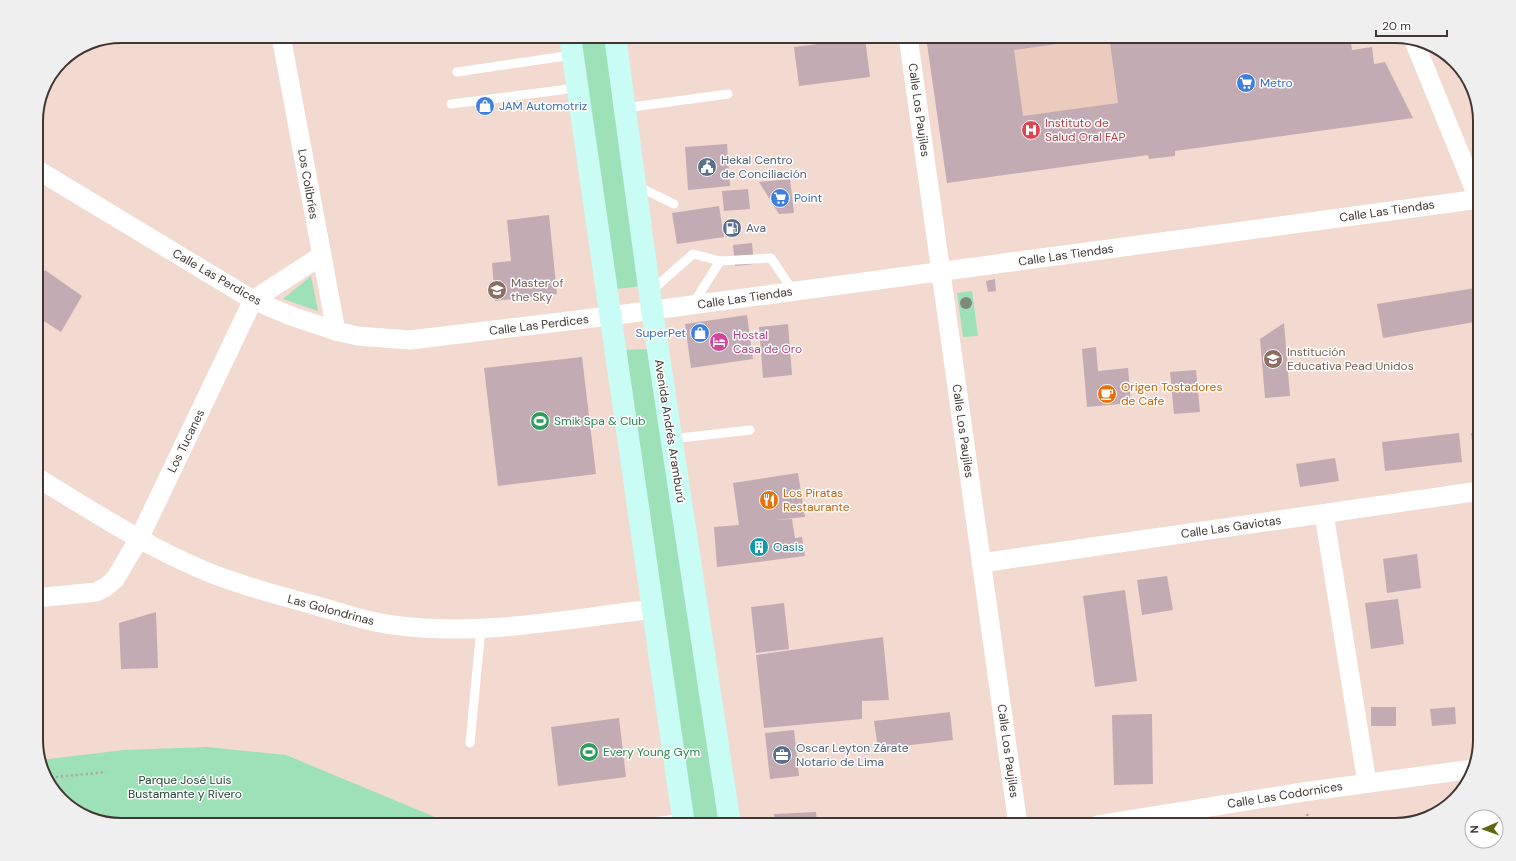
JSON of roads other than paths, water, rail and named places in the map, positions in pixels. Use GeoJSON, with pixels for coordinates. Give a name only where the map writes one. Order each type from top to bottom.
{"type":"FeatureCollection","features":[{"type":"Feature","properties":{"kind":"main road","name":"Avenida Andrés Aramburú"},"geometry":{"type":"LineString","coordinates":[[616,43],[651,301],[729,818]]}},
{"type":"Feature","properties":{"kind":"main road"},"geometry":{"type":"LineString","coordinates":[[571,46],[682,818]]}},
{"type":"Feature","properties":{"kind":"street","name":"Los Colibríes"},"geometry":{"type":"LineString","coordinates":[[283,43],[321,256],[336,331]]}},
{"type":"Feature","properties":{"kind":"street","name":"Calle Los Paujiles"},"geometry":{"type":"LineString","coordinates":[[909,43],[942,271],[1017,818]]}},
{"type":"Feature","properties":{"kind":"street"},"geometry":{"type":"LineString","coordinates":[[1416,46],[1473,185]]}},
{"type":"Feature","properties":{"kind":"street","name":"Calle Las Perdices"},"geometry":{"type":"LineString","coordinates":[[43,173],[253,300],[291,316],[336,331],[358,336],[410,340],[610,316],[651,301]]}},
{"type":"Feature","properties":{"kind":"street","name":"Calle Las Tiendas"},"geometry":{"type":"LineString","coordinates":[[651,301],[692,305],[1473,201]]}},
{"type":"Feature","properties":{"kind":"street"},"geometry":{"type":"LineString","coordinates":[[253,300],[321,256]]}},
{"type":"Feature","properties":{"kind":"street","name":"Los Tucanes"},"geometry":{"type":"LineString","coordinates":[[43,597],[96,592],[106,587],[115,579],[139,539],[253,300]]}},
{"type":"Feature","properties":{"kind":"street","name":"Las Golondrinas"},"geometry":{"type":"LineString","coordinates":[[43,481],[139,539],[205,571],[272,593],[392,626],[481,628],[522,625],[653,609]]}},
{"type":"Feature","properties":{"kind":"street","name":"Calle Las Gaviotas"},"geometry":{"type":"LineString","coordinates":[[981,563],[1324,514],[1473,495]]}},
{"type":"Feature","properties":{"kind":"street"},"geometry":{"type":"LineString","coordinates":[[1324,514],[1367,783]]}},
{"type":"Feature","properties":{"kind":"street","name":"Calle Las Codornices"},"geometry":{"type":"LineString","coordinates":[[1141,818],[1303,792],[1467,770]]}},
{"type":"Feature","properties":{"kind":"lane"},"geometry":{"type":"LineString","coordinates":[[458,72],[571,46]]}},
{"type":"Feature","properties":{"kind":"lane"},"geometry":{"type":"LineString","coordinates":[[451,104],[577,88]]}},
{"type":"Feature","properties":{"kind":"lane"},"geometry":{"type":"LineString","coordinates":[[625,108],[728,94]]}},
{"type":"Feature","properties":{"kind":"lane"},"geometry":{"type":"LineString","coordinates":[[636,185],[674,204]]}},
{"type":"Feature","properties":{"kind":"lane"},"geometry":{"type":"LineString","coordinates":[[651,301],[693,254],[720,261],[771,258],[793,291]]}},
{"type":"Feature","properties":{"kind":"lane"},"geometry":{"type":"LineString","coordinates":[[692,305],[720,261]]}},
{"type":"Feature","properties":{"kind":"lane"},"geometry":{"type":"LineString","coordinates":[[672,439],[750,430]]}},
{"type":"Feature","properties":{"kind":"lane"},"geometry":{"type":"LineString","coordinates":[[470,743],[481,628]]}},
{"type":"Feature","properties":{"kind":"place","name":"Metro"},"geometry":{"type":"Point","coordinates":[1246,83]}},
{"type":"Feature","properties":{"kind":"place","name":"JAM Automotriz"},"geometry":{"type":"Point","coordinates":[485,106]}},
{"type":"Feature","properties":{"kind":"place","name":"Instituto de Salud Oral FAP"},"geometry":{"type":"Point","coordinates":[1031,130]}},
{"type":"Feature","properties":{"kind":"place","name":"Hekal Centro de Conciliación"},"geometry":{"type":"Point","coordinates":[707,167]}},
{"type":"Feature","properties":{"kind":"place","name":"Point"},"geometry":{"type":"Point","coordinates":[780,198]}},
{"type":"Feature","properties":{"kind":"place","name":"Ava"},"geometry":{"type":"Point","coordinates":[732,228]}},
{"type":"Feature","properties":{"kind":"place","name":"Master of the Sky"},"geometry":{"type":"Point","coordinates":[497,290]}},
{"type":"Feature","properties":{"kind":"place","name":"SuperPet"},"geometry":{"type":"Point","coordinates":[700,333]}},
{"type":"Feature","properties":{"kind":"place","name":"Hostal Casa de Oro"},"geometry":{"type":"Point","coordinates":[719,342]}},
{"type":"Feature","properties":{"kind":"place","name":"Institución Educativa Pead Unidos"},"geometry":{"type":"Point","coordinates":[1273,359]}},
{"type":"Feature","properties":{"kind":"place","name":"Origen Tostadores de Cafe"},"geometry":{"type":"Point","coordinates":[1107,394]}},
{"type":"Feature","properties":{"kind":"place","name":"Smik Spa & Club"},"geometry":{"type":"Point","coordinates":[540,421]}},
{"type":"Feature","properties":{"kind":"place","name":"Los Piratas Restaurante"},"geometry":{"type":"Point","coordinates":[769,500]}},
{"type":"Feature","properties":{"kind":"place","name":"Oasis"},"geometry":{"type":"Point","coordinates":[759,547]}},
{"type":"Feature","properties":{"kind":"place","name":"Every Young Gym"},"geometry":{"type":"Point","coordinates":[589,752]}},
{"type":"Feature","properties":{"kind":"place","name":"Oscar Leyton Zárate Notario de Lima"},"geometry":{"type":"Point","coordinates":[782,755]}},
{"type":"Feature","properties":{"kind":"park label","name":"Parque José Luis Bustamante y Rivero"},"geometry":{"type":"Point","coordinates":[185,787]}}]}
